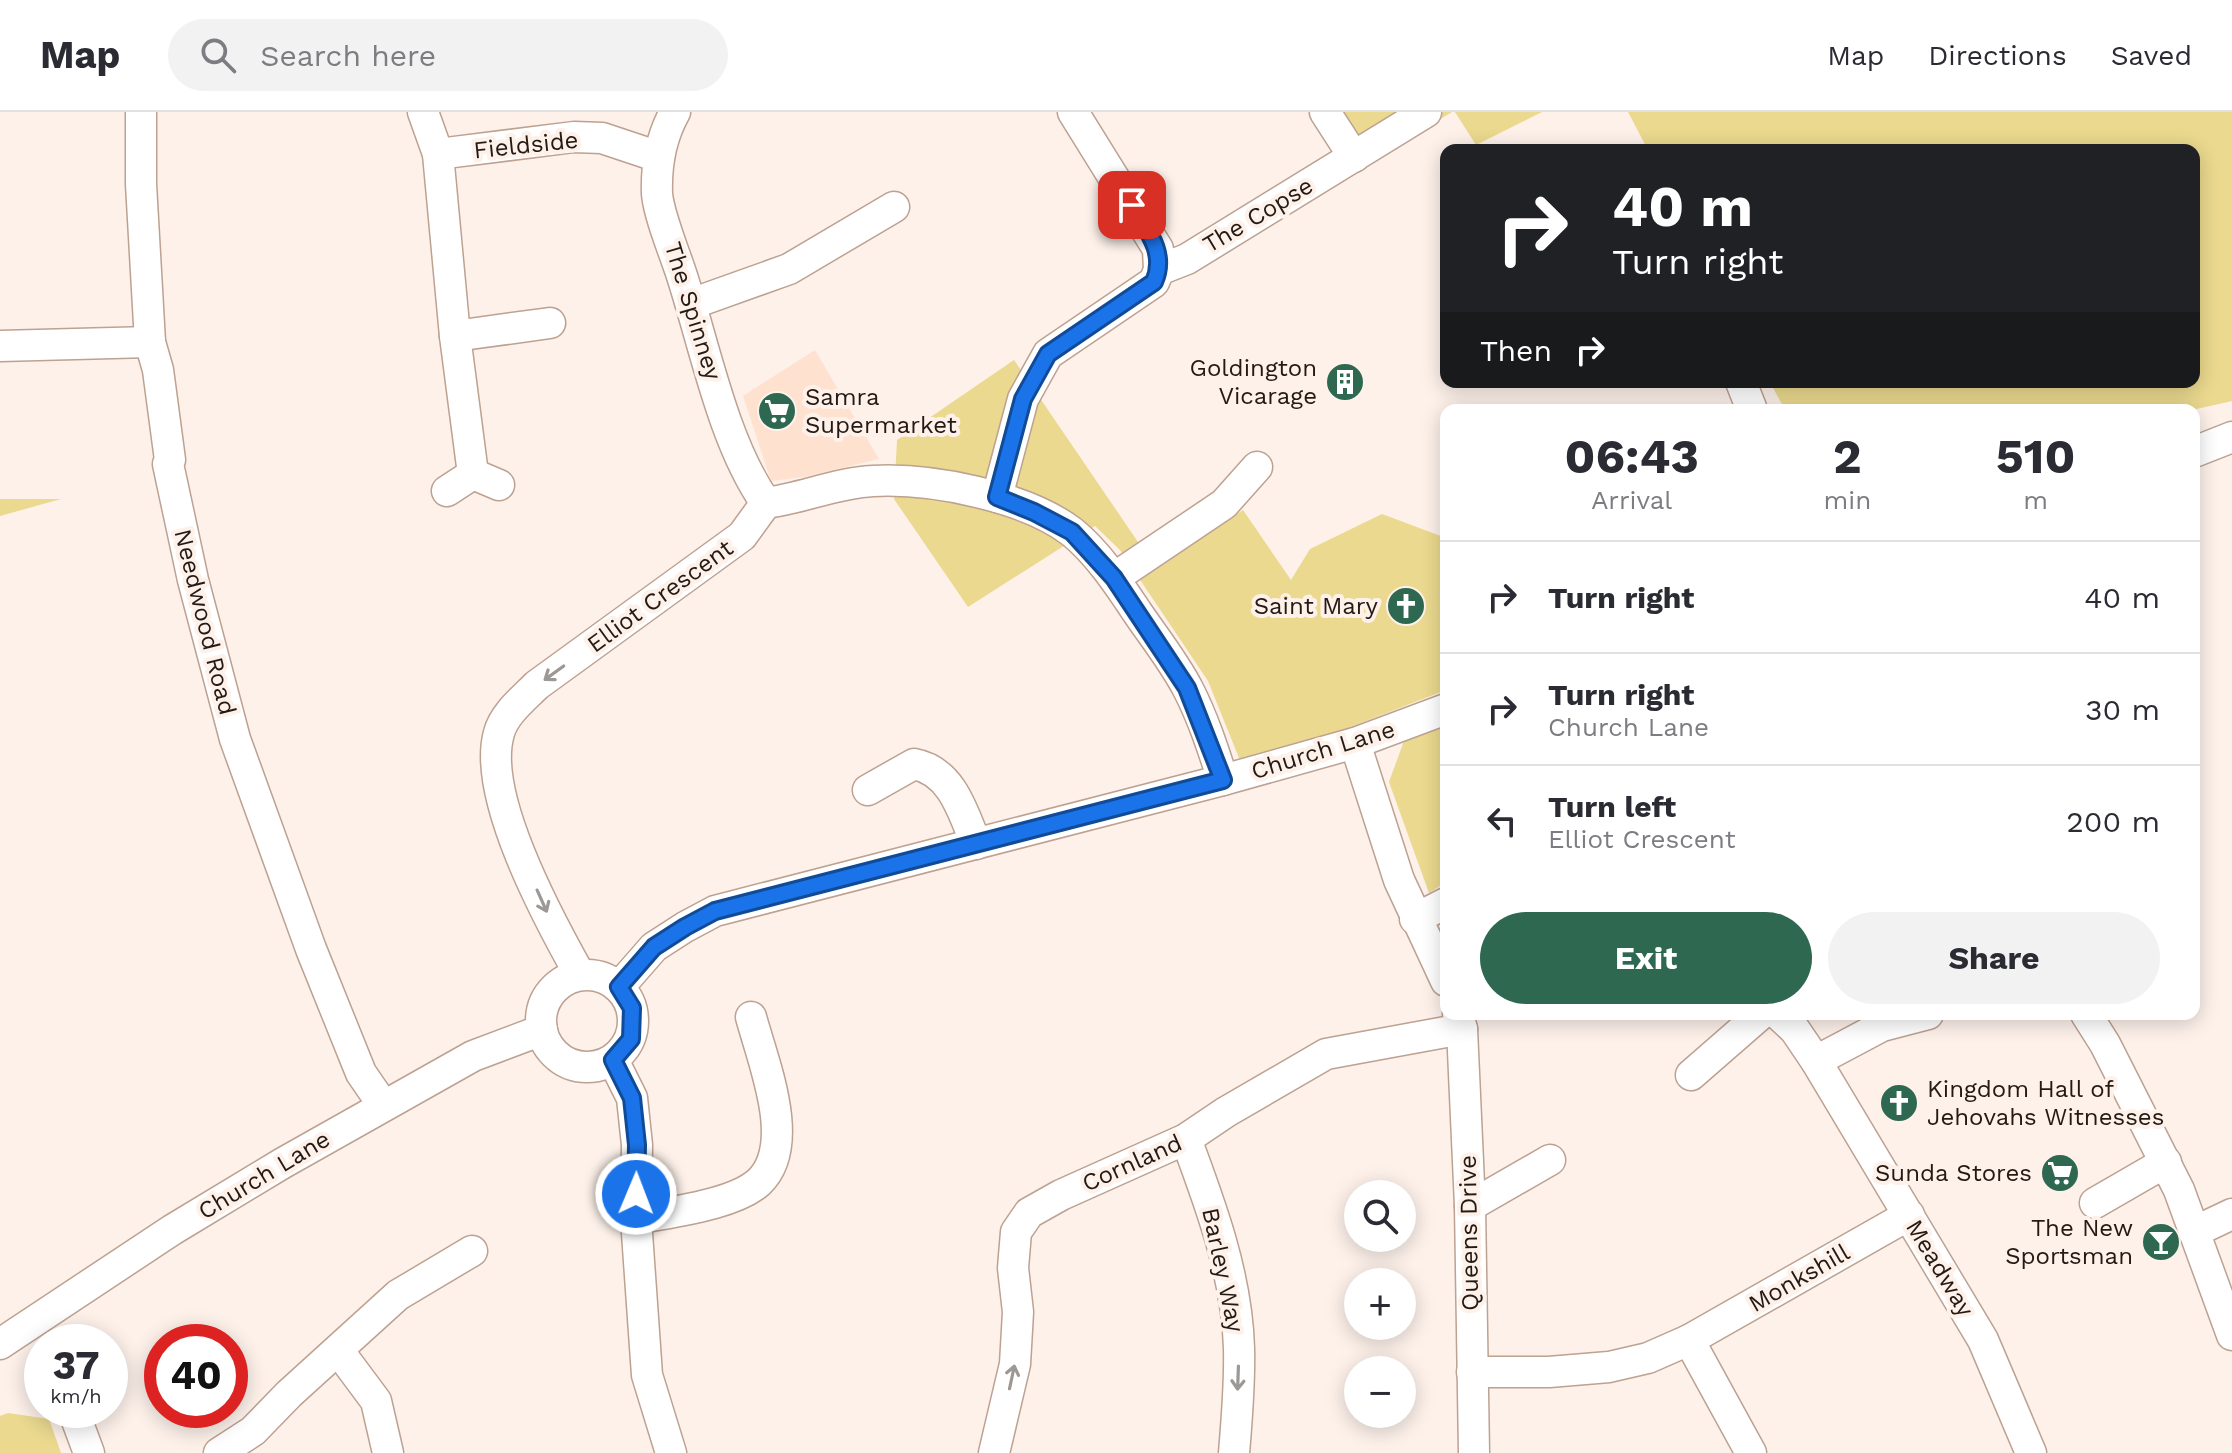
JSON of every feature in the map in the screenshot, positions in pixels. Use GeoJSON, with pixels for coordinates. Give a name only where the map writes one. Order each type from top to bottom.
{"type":"FeatureCollection","features":[{"type":"Feature","properties":{"kind":"street","name":"Needwood Road"},"geometry":{"type":"LineString","coordinates":[[141,112],[141,184],[150,342],[158,370],[170,460],[168,464],[193,580],[235,739],[311,949],[361,1073],[383,1105]]}},
{"type":"Feature","properties":{"kind":"street"},"geometry":{"type":"LineString","coordinates":[[423,112],[438,154],[455,336],[486,479],[447,491]]}},
{"type":"Feature","properties":{"kind":"street","name":"The Spinney"},"geometry":{"type":"LineString","coordinates":[[675,112],[666,129],[659,157],[657,197],[748,477],[766,503]]}},
{"type":"Feature","properties":{"kind":"street"},"geometry":{"type":"LineString","coordinates":[[997,497],[1023,399],[1048,354],[1154,282],[1159,270],[1158,249],[1073,112]]}},
{"type":"Feature","properties":{"kind":"street"},"geometry":{"type":"LineString","coordinates":[[1325,112],[1354,157]]}},
{"type":"Feature","properties":{"kind":"street","name":"The Copse"},"geometry":{"type":"LineString","coordinates":[[1159,270],[1187,259],[1426,112]]}},
{"type":"Feature","properties":{"kind":"street","name":"Fieldside"},"geometry":{"type":"LineString","coordinates":[[438,154],[574,137],[602,138],[659,157]]}},
{"type":"Feature","properties":{"kind":"street"},"geometry":{"type":"LineString","coordinates":[[691,304],[789,269],[894,207]]}},
{"type":"Feature","properties":{"kind":"street"},"geometry":{"type":"LineString","coordinates":[[455,336],[550,323]]}},
{"type":"Feature","properties":{"kind":"street"},"geometry":{"type":"LineString","coordinates":[[0,346],[150,342]]}},
{"type":"Feature","properties":{"kind":"street"},"geometry":{"type":"LineString","coordinates":[[2200,450],[2232,437]]}},
{"type":"Feature","properties":{"kind":"street"},"geometry":{"type":"LineString","coordinates":[[1114,578],[1224,504],[1257,467]]}},
{"type":"Feature","properties":{"kind":"street"},"geometry":{"type":"LineString","coordinates":[[766,503],[792,499],[837,485],[875,481],[938,483],[997,497],[1072,532],[1114,578],[1187,688],[1223,780]]}},
{"type":"Feature","properties":{"kind":"street","name":"Elliot Crescent"},"geometry":{"type":"LineString","coordinates":[[580,975],[557,934],[507,821],[498,792],[495,756],[499,731],[514,707],[537,685],[742,536],[766,503]]}},
{"type":"Feature","properties":{"kind":"street","name":"Church Lane"},"geometry":{"type":"LineString","coordinates":[[619,987],[654,947],[715,911],[1223,780],[1355,743],[1440,711]]}},
{"type":"Feature","properties":{"kind":"street"},"geometry":{"type":"LineString","coordinates":[[1355,743],[1380,825],[1415,919],[1440,969]]}},
{"type":"Feature","properties":{"kind":"street"},"geometry":{"type":"LineString","coordinates":[[868,790],[914,764],[930,767],[944,779],[962,808],[976,844]]}},
{"type":"Feature","properties":{"kind":"street"},"geometry":{"type":"LineString","coordinates":[[1415,919],[1440,906]]}},
{"type":"Feature","properties":{"kind":"street"},"geometry":{"type":"LineString","coordinates":[[580,975],[601,977],[619,987],[632,1008],[631,1039],[613,1060],[594,1068],[572,1065],[552,1052],[542,1030],[542,1010],[555,988],[580,975]]}},
{"type":"Feature","properties":{"kind":"street"},"geometry":{"type":"LineString","coordinates":[[636,1219],[710,1204],[735,1195],[758,1182],[771,1164],[778,1141],[776,1115],[751,1017]]}},
{"type":"Feature","properties":{"kind":"street"},"geometry":{"type":"LineString","coordinates":[[1691,1075],[1754,1020]]}},
{"type":"Feature","properties":{"kind":"street","name":"Meadway"},"geometry":{"type":"LineString","coordinates":[[1784,1020],[1816,1061],[1983,1340],[2031,1453]]}},
{"type":"Feature","properties":{"kind":"street"},"geometry":{"type":"LineString","coordinates":[[1816,1061],[1882,1026],[1905,1020]]}},
{"type":"Feature","properties":{"kind":"street"},"geometry":{"type":"LineString","coordinates":[[2090,1020],[2166,1162],[2232,1335]]}},
{"type":"Feature","properties":{"kind":"street","name":"Cornland"},"geometry":{"type":"LineString","coordinates":[[994,1453],[1015,1364],[1018,1312],[1013,1268],[1016,1232],[1029,1213],[1061,1195],[1186,1139],[1326,1054],[1460,1022]]}},
{"type":"Feature","properties":{"kind":"street","name":"Queens Drive"},"geometry":{"type":"LineString","coordinates":[[1460,1022],[1470,1206],[1474,1453]]}},
{"type":"Feature","properties":{"kind":"street","name":"Church Lane"},"geometry":{"type":"LineString","coordinates":[[51,1324],[172,1230],[383,1105],[473,1056],[542,1030]]}},
{"type":"Feature","properties":{"kind":"street"},"geometry":{"type":"LineString","coordinates":[[613,1060],[632,1098],[637,1145],[636,1219],[647,1375],[671,1453]]}},
{"type":"Feature","properties":{"kind":"street","name":"Barley Way"},"geometry":{"type":"LineString","coordinates":[[1186,1139],[1214,1214],[1230,1276],[1239,1346],[1234,1453]]}},
{"type":"Feature","properties":{"kind":"street"},"geometry":{"type":"LineString","coordinates":[[1470,1206],[1550,1160]]}},
{"type":"Feature","properties":{"kind":"street"},"geometry":{"type":"LineString","coordinates":[[2095,1203],[2166,1162]]}},
{"type":"Feature","properties":{"kind":"street"},"geometry":{"type":"LineString","coordinates":[[2194,1232],[2232,1214]]}},
{"type":"Feature","properties":{"kind":"street","name":"Monkshill"},"geometry":{"type":"LineString","coordinates":[[1472,1372],[1549,1372],[1609,1367],[1648,1358],[1689,1340],[1909,1215]]}},
{"type":"Feature","properties":{"kind":"street"},"geometry":{"type":"LineString","coordinates":[[219,1453],[253,1431],[398,1295],[472,1251]]}},
{"type":"Feature","properties":{"kind":"street","name":"Church Lane"},"geometry":{"type":"LineString","coordinates":[[0,1344],[24,1336]]}},
{"type":"Feature","properties":{"kind":"street"},"geometry":{"type":"LineString","coordinates":[[1689,1340],[1751,1453]]}},
{"type":"Feature","properties":{"kind":"street"},"geometry":{"type":"LineString","coordinates":[[338,1350],[376,1401],[388,1453]]}},
{"type":"Feature","properties":{"kind":"street"},"geometry":{"type":"LineString","coordinates":[[80,1428],[89,1453]]}},
{"type":"Feature","properties":{"kind":"shaded area"},"geometry":{"type":"Polygon","coordinates":[[[1344,112],[1452,112],[1351,173],[1344,112]]]}},
{"type":"Feature","properties":{"kind":"shaded area"},"geometry":{"type":"Polygon","coordinates":[[[1455,112],[1542,112],[1478,144],[1455,112]]]}},
{"type":"Feature","properties":{"kind":"shaded area"},"geometry":{"type":"Polygon","coordinates":[[[1628,112],[2232,112],[2232,401],[2200,408],[2200,404],[1782,404],[1773,388],[2200,388],[2200,144],[1645,144],[1628,112]]]}},
{"type":"Feature","properties":{"kind":"shaded area"},"geometry":{"type":"Polygon","coordinates":[[[815,350],[879,459],[804,477],[771,481],[743,396],[815,350]]]}},
{"type":"Feature","properties":{"kind":"shaded area"},"geometry":{"type":"Polygon","coordinates":[[[1014,360],[1155,567],[1243,510],[1291,580],[1310,549],[1382,514],[1440,536],[1440,692],[1327,736],[1241,763],[1208,681],[1120,550],[1095,526],[968,607],[894,499],[897,440],[1014,360]]]}},
{"type":"Feature","properties":{"kind":"shaded area"},"geometry":{"type":"Polygon","coordinates":[[[0,499],[61,499],[0,516],[0,499]]]}},
{"type":"Feature","properties":{"kind":"shaded area"},"geometry":{"type":"Polygon","coordinates":[[[1440,729],[1440,886],[1429,893],[1389,782],[1404,741],[1440,729]]]}},
{"type":"Feature","properties":{"kind":"shaded area"},"geometry":{"type":"Polygon","coordinates":[[[8,1413],[24,1415],[24,1428],[52,1428],[61,1453],[0,1453],[0,1416],[8,1413]]]}},
{"type":"Feature","properties":{"kind":"place","name":"Goldington Vicarage"},"geometry":{"type":"Point","coordinates":[1345,382]}},
{"type":"Feature","properties":{"kind":"place","name":"Samra Supermarket"},"geometry":{"type":"Point","coordinates":[777,411]}},
{"type":"Feature","properties":{"kind":"place","name":"Saint Mary"},"geometry":{"type":"Point","coordinates":[1406,606]}},
{"type":"Feature","properties":{"kind":"place","name":"Kingdom Hall of Jehovahs Witnesses"},"geometry":{"type":"Point","coordinates":[1899,1103]}},
{"type":"Feature","properties":{"kind":"place","name":"Sunda Stores"},"geometry":{"type":"Point","coordinates":[2060,1173]}},
{"type":"Feature","properties":{"kind":"place","name":"The New Sportsman"},"geometry":{"type":"Point","coordinates":[2161,1242]}},
{"type":"Feature","properties":{"kind":"route"},"geometry":{"type":"LineString","coordinates":[[636,1194],[637,1145],[632,1098],[613,1060],[631,1039],[632,1008],[619,987],[654,947],[715,911],[1223,780],[1210,740],[1187,688],[1114,578],[1072,532],[997,497],[1023,399],[1048,354],[1154,282],[1159,270],[1158,249],[1132,205]]}}]}
